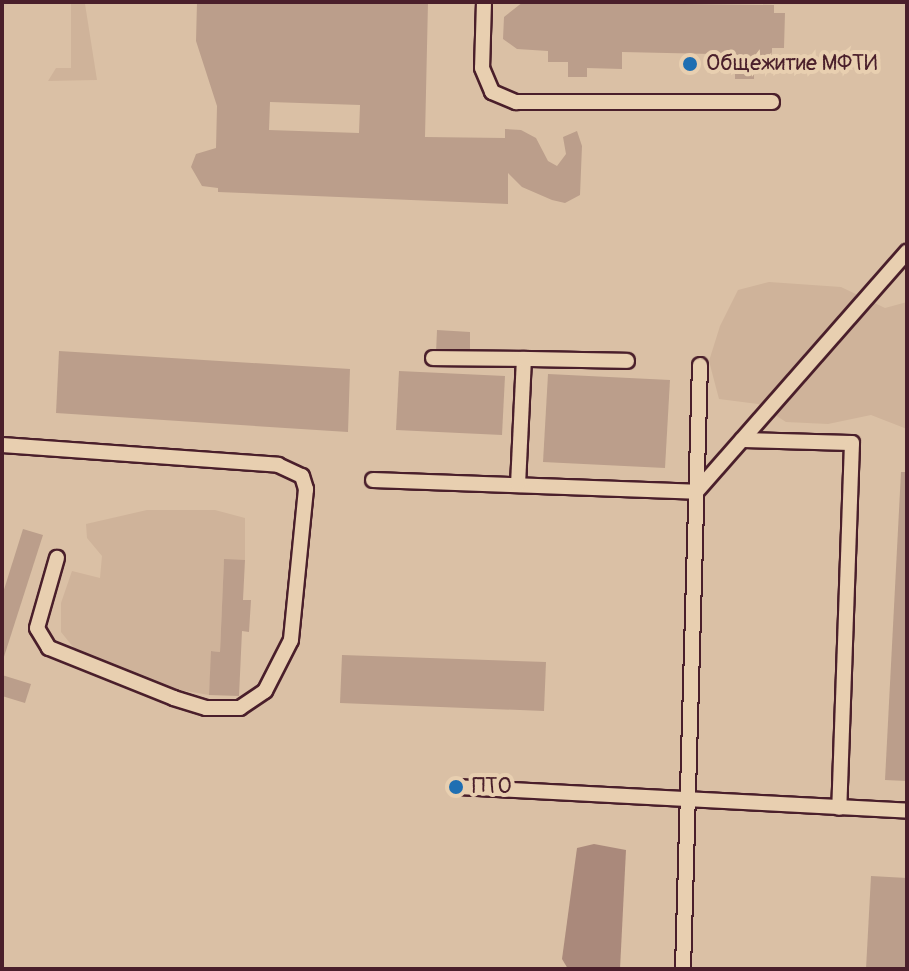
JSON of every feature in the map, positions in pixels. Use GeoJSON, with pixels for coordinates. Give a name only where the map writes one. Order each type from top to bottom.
{"type":"FeatureCollection","features":[{"type":"Feature","properties":{"kind":"lane"},"geometry":{"type":"LineString","coordinates":[[484,2],[482,68],[492,92],[516,102],[772,102]]}},
{"type":"Feature","properties":{"kind":"lane"},"geometry":{"type":"LineString","coordinates":[[696,492],[907,252]]}},
{"type":"Feature","properties":{"kind":"lane"},"geometry":{"type":"LineString","coordinates":[[433,358],[627,361]]}},
{"type":"Feature","properties":{"kind":"lane"},"geometry":{"type":"LineString","coordinates":[[518,485],[524,359]]}},
{"type":"Feature","properties":{"kind":"lane"},"geometry":{"type":"LineString","coordinates":[[683,969],[700,365]]}},
{"type":"Feature","properties":{"kind":"lane"},"geometry":{"type":"LineString","coordinates":[[742,440],[852,443],[839,808]]}},
{"type":"Feature","properties":{"kind":"lane"},"geometry":{"type":"LineString","coordinates":[[2,445],[278,465],[302,476],[306,489],[291,640],[265,691],[240,708],[206,708],[174,698],[49,648],[37,628],[57,558]]}},
{"type":"Feature","properties":{"kind":"lane"},"geometry":{"type":"LineString","coordinates":[[373,480],[696,492]]}},
{"type":"Feature","properties":{"kind":"lane"},"geometry":{"type":"LineString","coordinates":[[456,787],[907,811]]}},
{"type":"Feature","properties":{"kind":"shaded area"},"geometry":{"type":"Polygon","coordinates":[[[2,2],[907,2],[907,969],[2,969],[2,2]]]}},
{"type":"Feature","properties":{"kind":"shaded area"},"geometry":{"type":"Polygon","coordinates":[[[71,4],[85,4],[97,80],[48,81],[56,68],[71,68],[71,4]]]}},
{"type":"Feature","properties":{"kind":"shaded area"},"geometry":{"type":"Polygon","coordinates":[[[769,282],[841,287],[885,308],[907,302],[907,429],[871,415],[828,424],[786,422],[758,404],[719,399],[709,361],[720,326],[738,290],[769,282]]]}},
{"type":"Feature","properties":{"kind":"shaded area"},"geometry":{"type":"Polygon","coordinates":[[[147,510],[215,510],[245,518],[245,560],[224,560],[220,652],[212,651],[209,695],[163,687],[78,653],[61,632],[61,603],[72,571],[100,578],[102,556],[87,538],[86,524],[147,510]]]}},
{"type":"Feature","properties":{"kind":"shaded area"},"geometry":{"type":"Polygon","coordinates":[[[594,844],[626,850],[620,969],[568,969],[562,959],[577,848],[594,844]]]}},
{"type":"Feature","properties":{"kind":"building"},"geometry":{"type":"Polygon","coordinates":[[[197,2],[428,2],[425,137],[505,138],[505,129],[521,130],[536,138],[548,161],[557,166],[566,154],[563,137],[577,131],[582,146],[580,195],[565,203],[552,200],[522,187],[508,173],[508,204],[218,192],[218,188],[202,186],[191,167],[196,154],[216,148],[217,106],[196,41],[197,2]],[[270,102],[269,130],[359,133],[360,105],[270,102]]]}},
{"type":"Feature","properties":{"kind":"building"},"geometry":{"type":"Polygon","coordinates":[[[523,2],[774,5],[774,13],[785,13],[784,48],[772,48],[772,56],[754,55],[754,79],[735,79],[735,72],[712,71],[712,54],[622,52],[622,69],[587,68],[587,77],[568,77],[568,62],[548,62],[548,51],[517,49],[503,39],[504,17],[523,2]]]}},
{"type":"Feature","properties":{"kind":"building"},"geometry":{"type":"Polygon","coordinates":[[[437,330],[470,332],[470,355],[436,353],[437,330]]]}},
{"type":"Feature","properties":{"kind":"building"},"geometry":{"type":"Polygon","coordinates":[[[59,351],[350,369],[348,432],[56,413],[59,351]]]}},
{"type":"Feature","properties":{"kind":"building"},"geometry":{"type":"Polygon","coordinates":[[[399,371],[505,376],[502,435],[396,430],[399,371]]]}},
{"type":"Feature","properties":{"kind":"building"},"geometry":{"type":"Polygon","coordinates":[[[548,374],[670,380],[665,468],[543,462],[548,374]]]}},
{"type":"Feature","properties":{"kind":"building"},"geometry":{"type":"Polygon","coordinates":[[[901,472],[907,472],[907,781],[885,780],[901,472]]]}},
{"type":"Feature","properties":{"kind":"building"},"geometry":{"type":"Polygon","coordinates":[[[23,529],[43,535],[2,663],[2,596],[23,529]]]}},
{"type":"Feature","properties":{"kind":"building"},"geometry":{"type":"Polygon","coordinates":[[[224,559],[245,560],[243,600],[251,600],[249,632],[242,631],[239,696],[209,695],[211,651],[220,652],[224,559]]]}},
{"type":"Feature","properties":{"kind":"building"},"geometry":{"type":"Polygon","coordinates":[[[342,655],[546,662],[544,711],[340,703],[342,655]]]}},
{"type":"Feature","properties":{"kind":"building"},"geometry":{"type":"Polygon","coordinates":[[[2,675],[31,684],[25,703],[2,696],[2,675]]]}},
{"type":"Feature","properties":{"kind":"building"},"geometry":{"type":"Polygon","coordinates":[[[871,876],[907,878],[907,969],[866,969],[871,876]]]}},
{"type":"Feature","properties":{"kind":"place","name":"Общежитие МФТИ"},"geometry":{"type":"Point","coordinates":[690,64]}},
{"type":"Feature","properties":{"kind":"place","name":"ПТО"},"geometry":{"type":"Point","coordinates":[456,787]}}]}
